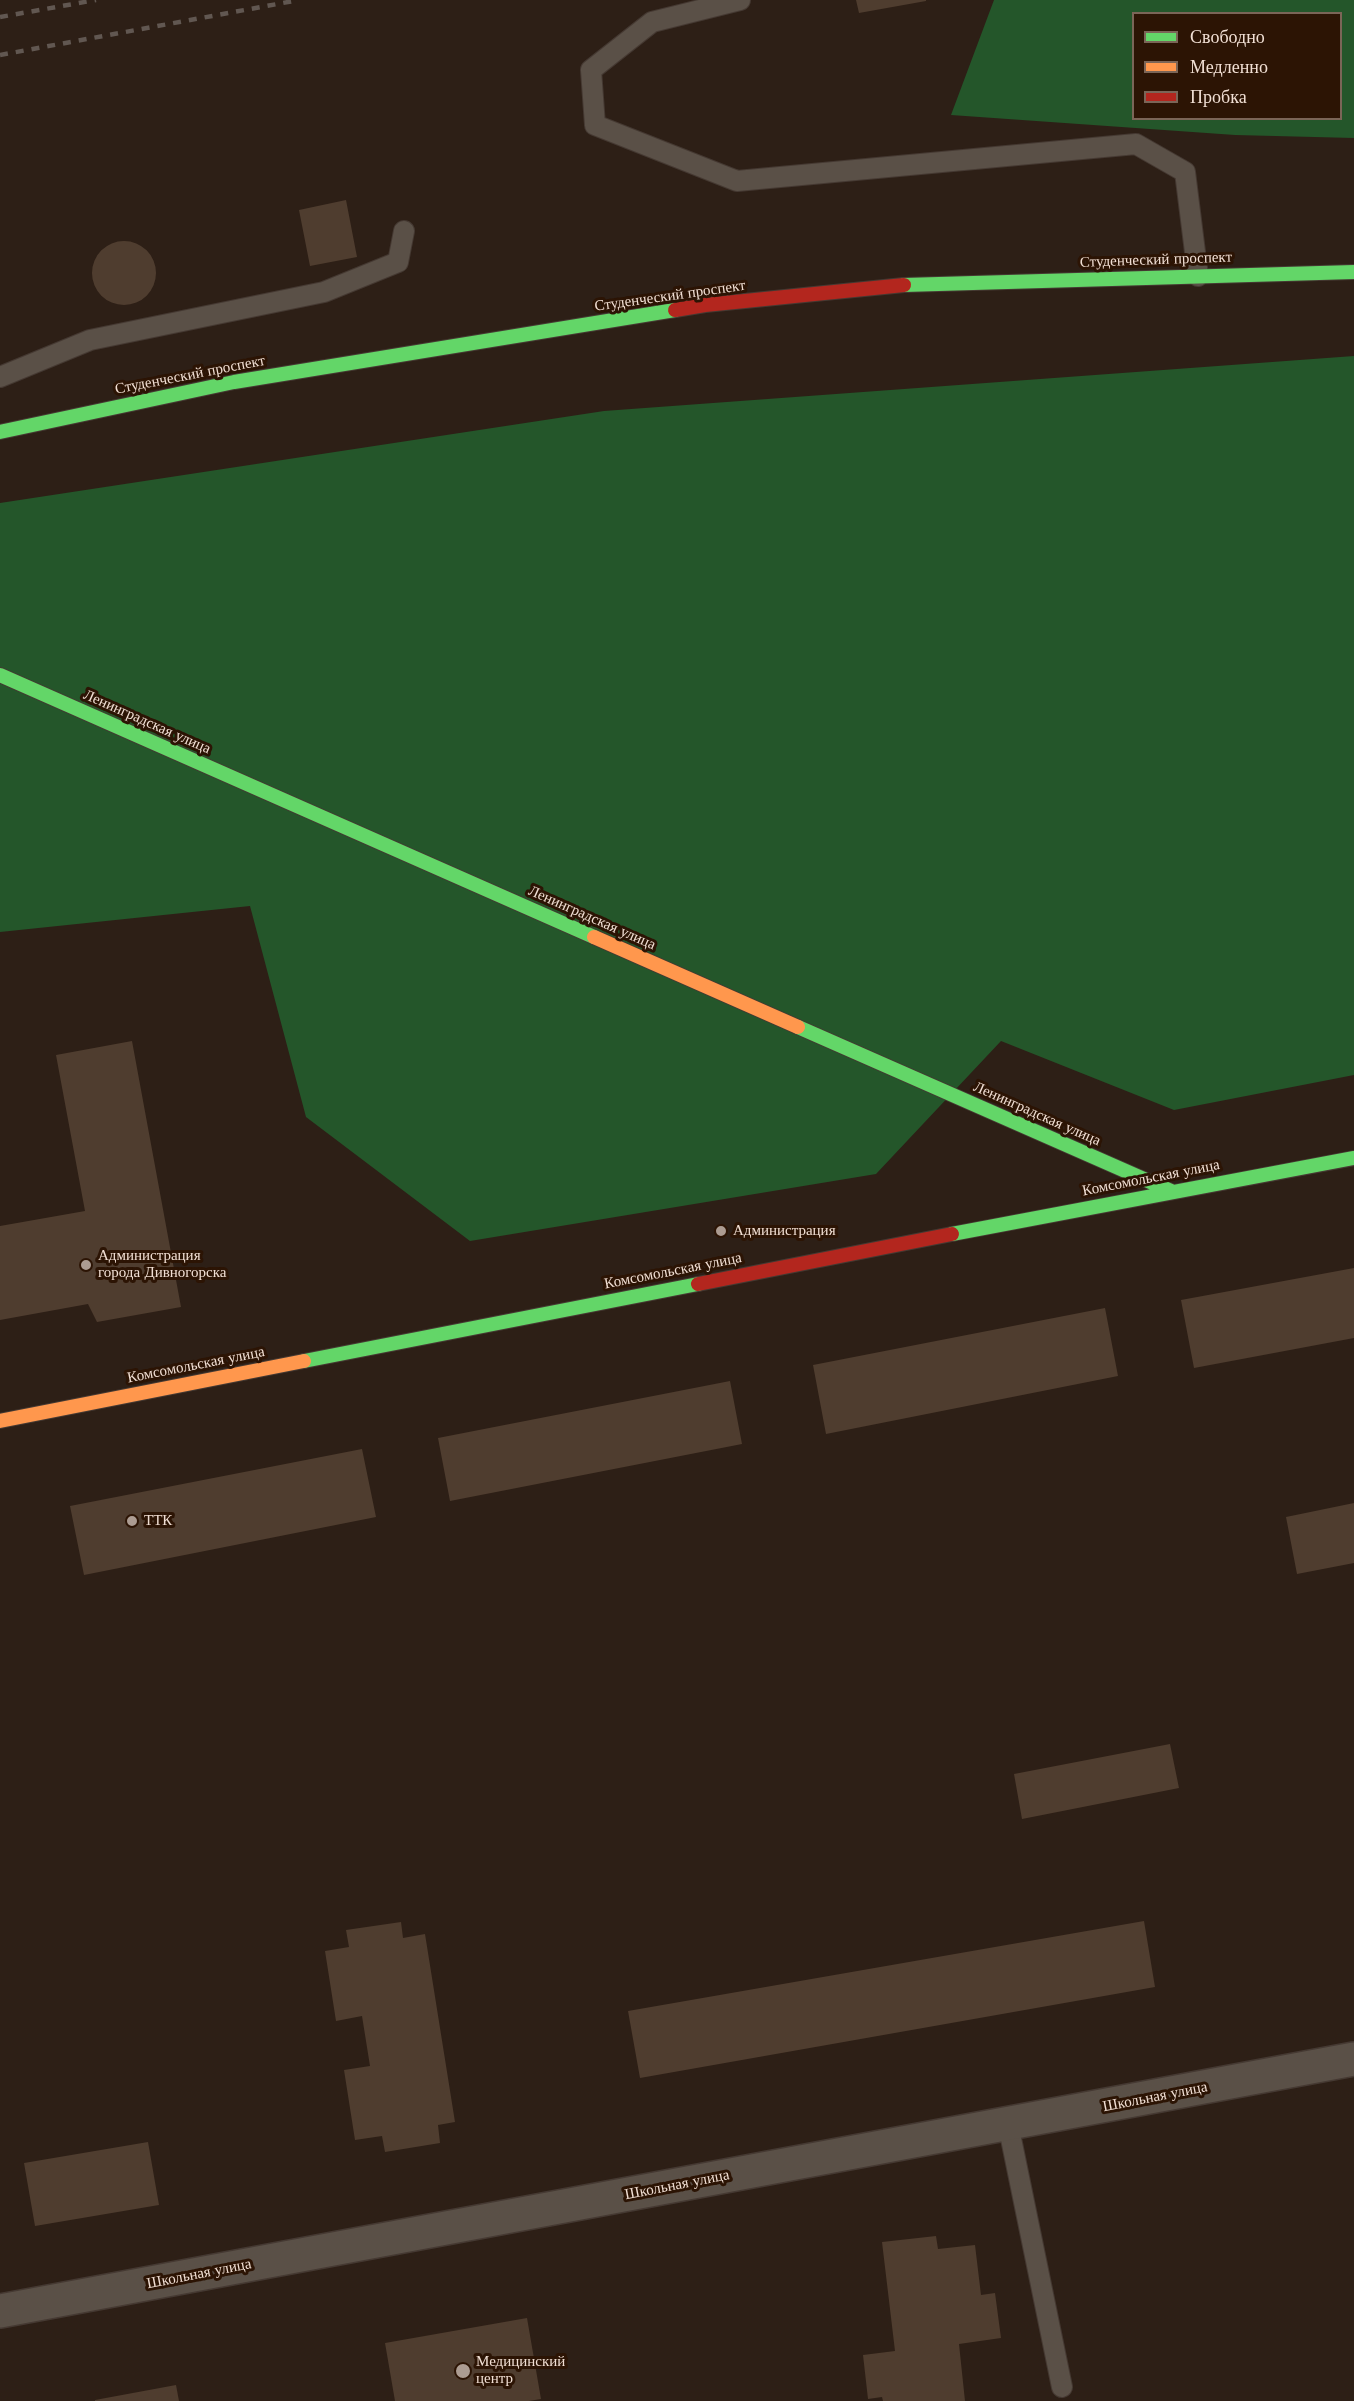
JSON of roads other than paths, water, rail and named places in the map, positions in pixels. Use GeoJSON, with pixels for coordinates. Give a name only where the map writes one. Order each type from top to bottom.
{"type":"FeatureCollection","features":[{"type":"Feature","properties":{"kind":"main road","name":"Студенческий проспект"},"geometry":{"type":"LineString","coordinates":[[0,432],[234,382],[705,305],[928,283],[1354,272]]}},
{"type":"Feature","properties":{"kind":"main road","name":"Ленинградская улица"},"geometry":{"type":"LineString","coordinates":[[0,675],[1171,1191]]}},
{"type":"Feature","properties":{"kind":"main road","name":"Комсомольская улица"},"geometry":{"type":"LineString","coordinates":[[0,1420],[1171,1191],[1354,1158]]}},
{"type":"Feature","properties":{"kind":"street","name":"Школьная улица"},"geometry":{"type":"LineString","coordinates":[[0,2311],[1354,2059]]}},
{"type":"Feature","properties":{"kind":"lane"},"geometry":{"type":"LineString","coordinates":[[740,0],[652,22],[591,70],[595,125],[737,181],[1136,144],[1185,172],[1198,276]]}},
{"type":"Feature","properties":{"kind":"lane"},"geometry":{"type":"LineString","coordinates":[[0,377],[90,340],[324,292],[398,262],[404,231]]}},
{"type":"Feature","properties":{"kind":"lane"},"geometry":{"type":"LineString","coordinates":[[1008,2124],[1062,2387]]}},
{"type":"Feature","properties":{"kind":"railway"},"geometry":{"type":"LineString","coordinates":[[0,17],[96,0]]}},
{"type":"Feature","properties":{"kind":"railway"},"geometry":{"type":"LineString","coordinates":[[0,55],[299,0]]}},
{"type":"Feature","properties":{"kind":"place","name":"Администрация"},"geometry":{"type":"Point","coordinates":[721,1231]}},
{"type":"Feature","properties":{"kind":"place","name":"Администрация города Дивногорска"},"geometry":{"type":"Point","coordinates":[86,1265]}},
{"type":"Feature","properties":{"kind":"place","name":"ТТК"},"geometry":{"type":"Point","coordinates":[132,1521]}},
{"type":"Feature","properties":{"kind":"place","name":"Медицинский центр"},"geometry":{"type":"Point","coordinates":[463,2371]}}]}
